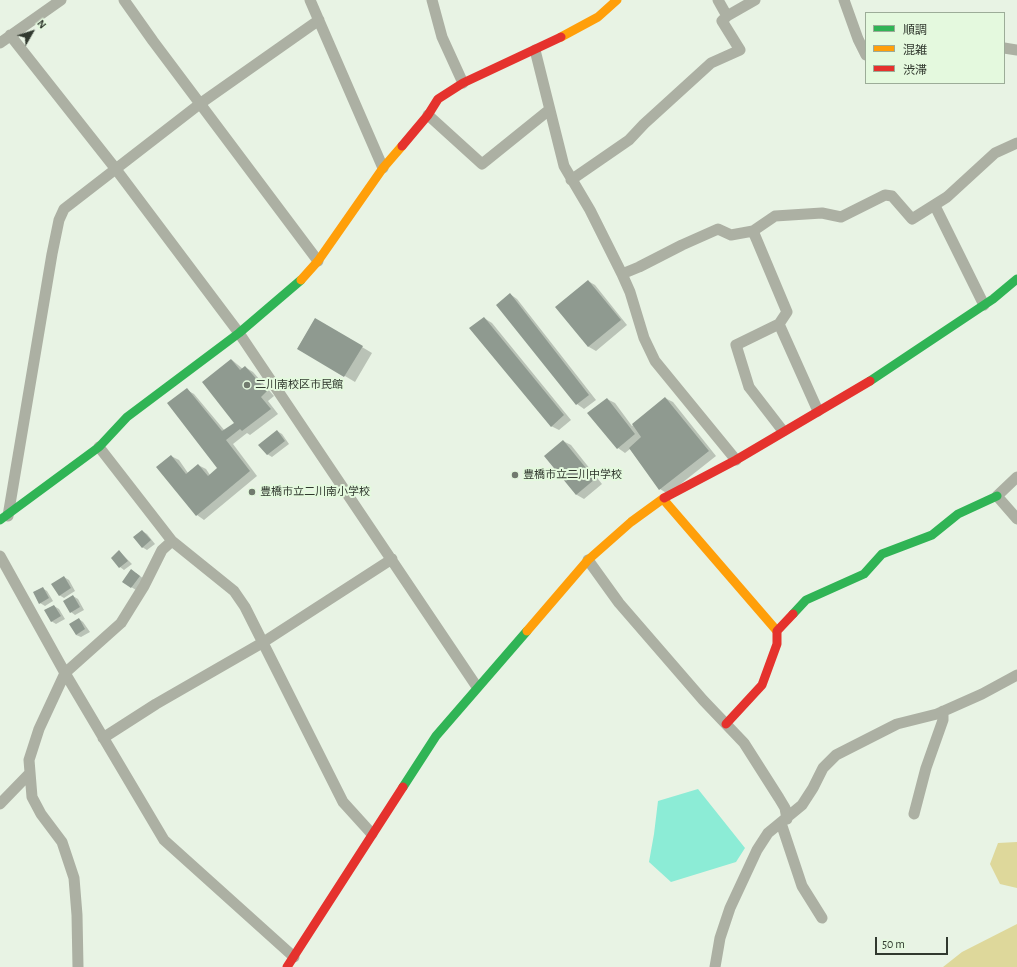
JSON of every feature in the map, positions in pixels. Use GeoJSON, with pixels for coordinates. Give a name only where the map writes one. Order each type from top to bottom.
{"type":"FeatureCollection","features":[{"type":"Feature","properties":{"kind":"street"},"geometry":{"type":"LineString","coordinates":[[0,43],[61,0]]}},
{"type":"Feature","properties":{"kind":"street"},"geometry":{"type":"LineString","coordinates":[[124,0],[153,42],[201,103],[318,261]]}},
{"type":"Feature","properties":{"kind":"street"},"geometry":{"type":"LineString","coordinates":[[310,0],[383,168]]}},
{"type":"Feature","properties":{"kind":"street"},"geometry":{"type":"LineString","coordinates":[[432,0],[442,37],[463,83]]}},
{"type":"Feature","properties":{"kind":"street"},"geometry":{"type":"LineString","coordinates":[[4,518],[99,447],[127,417],[239,333],[296,284],[318,261],[383,168],[428,115],[438,99],[463,83],[535,50],[598,17],[617,0]]}},
{"type":"Feature","properties":{"kind":"street"},"geometry":{"type":"LineString","coordinates":[[718,0],[727,16]]}},
{"type":"Feature","properties":{"kind":"street"},"geometry":{"type":"LineString","coordinates":[[571,180],[629,140],[644,124],[711,63],[740,50],[722,21],[727,16],[755,0]]}},
{"type":"Feature","properties":{"kind":"street"},"geometry":{"type":"LineString","coordinates":[[844,0],[858,39],[865,53]]}},
{"type":"Feature","properties":{"kind":"street"},"geometry":{"type":"LineString","coordinates":[[4,518],[59,220],[64,209],[115,168],[201,103],[319,20]]}},
{"type":"Feature","properties":{"kind":"street"},"geometry":{"type":"LineString","coordinates":[[10,36],[115,168],[239,333],[477,687]]}},
{"type":"Feature","properties":{"kind":"street"},"geometry":{"type":"LineString","coordinates":[[1005,48],[1017,50]]}},
{"type":"Feature","properties":{"kind":"street"},"geometry":{"type":"LineString","coordinates":[[535,50],[564,166],[590,210],[622,274],[630,292],[644,338],[655,361],[736,460]]}},
{"type":"Feature","properties":{"kind":"street"},"geometry":{"type":"LineString","coordinates":[[428,115],[482,164],[549,110]]}},
{"type":"Feature","properties":{"kind":"street"},"geometry":{"type":"LineString","coordinates":[[622,274],[718,229],[731,235],[753,231],[775,216],[822,213],[841,217],[885,195],[892,196],[912,219],[935,206],[996,153],[1017,143]]}},
{"type":"Feature","properties":{"kind":"street"},"geometry":{"type":"LineString","coordinates":[[935,206],[984,304]]}},
{"type":"Feature","properties":{"kind":"street"},"geometry":{"type":"LineString","coordinates":[[753,231],[787,312],[779,324],[736,345],[749,387],[783,431]]}},
{"type":"Feature","properties":{"kind":"street"},"geometry":{"type":"LineString","coordinates":[[287,967],[436,736],[588,560],[631,522],[663,499],[736,460],[880,374],[984,304],[1017,279]]}},
{"type":"Feature","properties":{"kind":"street"},"geometry":{"type":"LineString","coordinates":[[779,324],[818,411]]}},
{"type":"Feature","properties":{"kind":"street"},"geometry":{"type":"LineString","coordinates":[[99,447],[172,541],[234,591],[245,607],[343,802],[372,834]]}},
{"type":"Feature","properties":{"kind":"street"},"geometry":{"type":"LineString","coordinates":[[777,631],[806,600],[864,574],[882,554],[932,535],[958,514],[997,496],[1017,477]]}},
{"type":"Feature","properties":{"kind":"street"},"geometry":{"type":"LineString","coordinates":[[997,496],[1017,519]]}},
{"type":"Feature","properties":{"kind":"street"},"geometry":{"type":"LineString","coordinates":[[663,499],[777,631],[777,644],[762,685],[726,724]]}},
{"type":"Feature","properties":{"kind":"street"},"geometry":{"type":"LineString","coordinates":[[78,967],[77,915],[74,878],[62,842],[40,814],[32,797],[29,760],[39,729],[64,673],[121,623],[144,586],[162,550],[172,541]]}},
{"type":"Feature","properties":{"kind":"street"},"geometry":{"type":"LineString","coordinates":[[0,556],[64,673],[164,840],[294,957]]}},
{"type":"Feature","properties":{"kind":"street"},"geometry":{"type":"LineString","coordinates":[[103,738],[156,704],[262,643],[392,559]]}},
{"type":"Feature","properties":{"kind":"street"},"geometry":{"type":"LineString","coordinates":[[588,560],[619,603],[703,700],[744,743],[785,808],[784,821],[802,886],[822,918]]}},
{"type":"Feature","properties":{"kind":"street"},"geometry":{"type":"LineString","coordinates":[[715,967],[720,938],[749,865],[768,833],[802,805],[823,768],[836,755],[897,724],[943,711],[1017,675]]}},
{"type":"Feature","properties":{"kind":"street"},"geometry":{"type":"LineString","coordinates":[[914,814],[926,768],[943,720],[943,711]]}},
{"type":"Feature","properties":{"kind":"street"},"geometry":{"type":"LineString","coordinates":[[0,804],[29,774]]}},
{"type":"Feature","properties":{"kind":"shaded area"},"geometry":{"type":"Polygon","coordinates":[[[1017,842],[1017,888],[1000,884],[990,864],[998,843],[1017,842]]]}},
{"type":"Feature","properties":{"kind":"shaded area"},"geometry":{"type":"Polygon","coordinates":[[[1017,924],[1017,967],[943,967],[962,952],[1017,924]]]}},
{"type":"Feature","properties":{"kind":"water"},"geometry":{"type":"Polygon","coordinates":[[[698,789],[745,848],[736,862],[671,882],[649,862],[658,801],[698,789]]]}},
{"type":"Feature","properties":{"kind":"building"},"geometry":{"type":"Polygon","coordinates":[[[588,280],[621,320],[588,347],[555,307],[588,280]]]}},
{"type":"Feature","properties":{"kind":"building"},"geometry":{"type":"Polygon","coordinates":[[[510,293],[589,395],[576,405],[496,305],[510,293]]]}},
{"type":"Feature","properties":{"kind":"building"},"geometry":{"type":"Polygon","coordinates":[[[484,317],[564,415],[551,427],[469,328],[484,317]]]}},
{"type":"Feature","properties":{"kind":"building"},"geometry":{"type":"Polygon","coordinates":[[[315,318],[363,346],[344,377],[297,349],[315,318]]]}},
{"type":"Feature","properties":{"kind":"building"},"geometry":{"type":"Polygon","coordinates":[[[231,359],[240,370],[245,366],[267,391],[261,397],[271,409],[242,431],[240,429],[226,440],[250,471],[196,516],[156,467],[171,455],[186,474],[198,464],[208,476],[217,468],[167,403],[187,388],[222,431],[234,423],[202,382],[231,359]]]}},
{"type":"Feature","properties":{"kind":"building"},"geometry":{"type":"Polygon","coordinates":[[[665,397],[709,451],[659,490],[629,448],[641,437],[632,424],[665,397]]]}},
{"type":"Feature","properties":{"kind":"building"},"geometry":{"type":"Polygon","coordinates":[[[607,398],[635,434],[617,449],[587,413],[607,398]]]}},
{"type":"Feature","properties":{"kind":"building"},"geometry":{"type":"Polygon","coordinates":[[[277,430],[285,441],[267,455],[258,445],[277,430]]]}},
{"type":"Feature","properties":{"kind":"building"},"geometry":{"type":"Polygon","coordinates":[[[563,440],[595,479],[576,495],[544,456],[563,440]]]}},
{"type":"Feature","properties":{"kind":"building"},"geometry":{"type":"Polygon","coordinates":[[[142,530],[151,540],[142,548],[133,537],[142,530]]]}},
{"type":"Feature","properties":{"kind":"building"},"geometry":{"type":"Polygon","coordinates":[[[119,550],[128,561],[119,568],[111,558],[119,550]]]}},
{"type":"Feature","properties":{"kind":"building"},"geometry":{"type":"Polygon","coordinates":[[[131,569],[140,576],[131,588],[122,582],[131,569]]]}},
{"type":"Feature","properties":{"kind":"building"},"geometry":{"type":"Polygon","coordinates":[[[64,576],[71,588],[59,596],[51,584],[64,576]]]}},
{"type":"Feature","properties":{"kind":"building"},"geometry":{"type":"Polygon","coordinates":[[[43,587],[49,598],[39,604],[33,592],[43,587]]]}},
{"type":"Feature","properties":{"kind":"building"},"geometry":{"type":"Polygon","coordinates":[[[73,595],[80,607],[70,613],[63,601],[73,595]]]}},
{"type":"Feature","properties":{"kind":"building"},"geometry":{"type":"Polygon","coordinates":[[[54,605],[61,616],[51,622],[44,610],[54,605]]]}},
{"type":"Feature","properties":{"kind":"building"},"geometry":{"type":"Polygon","coordinates":[[[79,618],[85,629],[76,635],[69,624],[79,618]]]}},
{"type":"Feature","properties":{"kind":"traffic: fast"},"geometry":{"type":"LineString","coordinates":[[870,381],[993,299],[1017,279]]}},
{"type":"Feature","properties":{"kind":"traffic: fast"},"geometry":{"type":"LineString","coordinates":[[0,520],[99,447],[127,417],[239,333],[301,280]]}},
{"type":"Feature","properties":{"kind":"traffic: fast"},"geometry":{"type":"LineString","coordinates":[[793,614],[806,600],[864,574],[882,554],[932,535],[958,514],[997,496]]}},
{"type":"Feature","properties":{"kind":"traffic: fast"},"geometry":{"type":"LineString","coordinates":[[403,787],[436,736],[527,631]]}},
{"type":"Feature","properties":{"kind":"traffic: slow"},"geometry":{"type":"LineString","coordinates":[[561,37],[598,17],[617,0]]}},
{"type":"Feature","properties":{"kind":"traffic: slow"},"geometry":{"type":"LineString","coordinates":[[301,280],[318,261],[383,168],[402,146]]}},
{"type":"Feature","properties":{"kind":"traffic: slow"},"geometry":{"type":"LineString","coordinates":[[527,631],[588,560],[631,522],[664,498]]}},
{"type":"Feature","properties":{"kind":"traffic: slow"},"geometry":{"type":"LineString","coordinates":[[663,499],[777,631]]}},
{"type":"Feature","properties":{"kind":"traffic: jam"},"geometry":{"type":"LineString","coordinates":[[402,146],[428,115],[438,99],[463,83],[561,37]]}},
{"type":"Feature","properties":{"kind":"traffic: jam"},"geometry":{"type":"LineString","coordinates":[[664,498],[736,460],[870,381]]}},
{"type":"Feature","properties":{"kind":"traffic: jam"},"geometry":{"type":"LineString","coordinates":[[726,724],[762,685],[777,644],[777,631],[793,614]]}},
{"type":"Feature","properties":{"kind":"traffic: jam"},"geometry":{"type":"LineString","coordinates":[[287,967],[403,787]]}},
{"type":"Feature","properties":{"kind":"place","name":"二川南校区市民館"},"geometry":{"type":"Point","coordinates":[247,385]}},
{"type":"Feature","properties":{"kind":"place","name":"豊橋市立二川中学校"},"geometry":{"type":"Point","coordinates":[515,475]}},
{"type":"Feature","properties":{"kind":"place","name":"豊橋市立二川南小学校"},"geometry":{"type":"Point","coordinates":[252,492]}}]}
